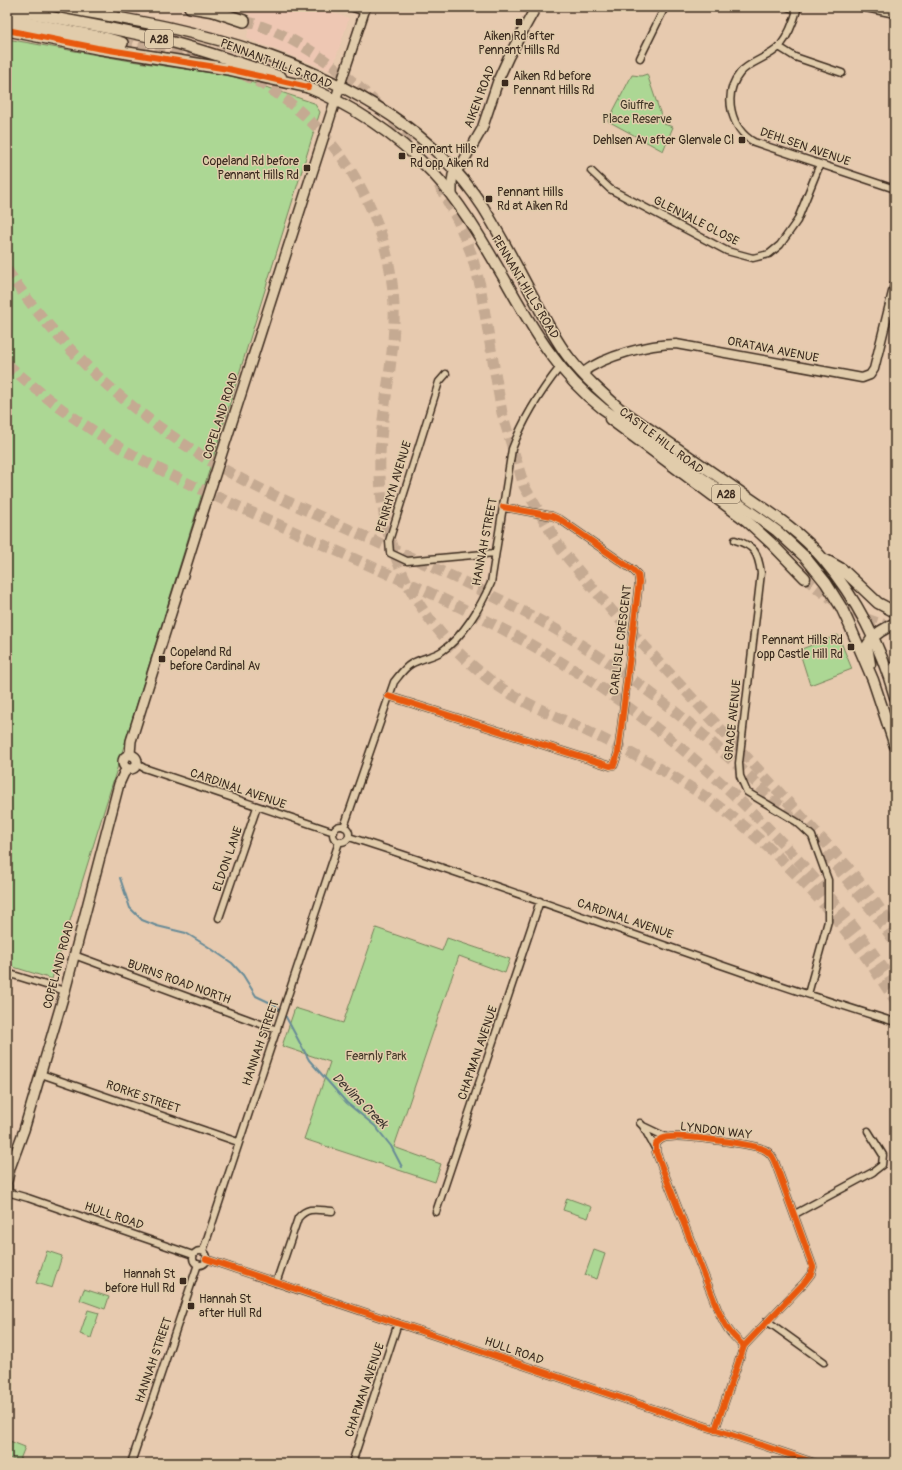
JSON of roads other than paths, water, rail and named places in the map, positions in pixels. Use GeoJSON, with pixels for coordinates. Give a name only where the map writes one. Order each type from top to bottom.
{"type":"FeatureCollection","features":[{"type":"Feature","properties":{"kind":"highway"},"geometry":{"type":"LineString","coordinates":[[190,7],[214,11],[244,21]]}},
{"type":"Feature","properties":{"kind":"highway"},"geometry":{"type":"LineString","coordinates":[[7,19],[122,43]]}},
{"type":"Feature","properties":{"kind":"highway"},"geometry":{"type":"LineString","coordinates":[[7,30],[97,48],[228,69],[308,87]]}},
{"type":"Feature","properties":{"kind":"main road","name":"PENNANT HILLS ROAD"},"geometry":{"type":"LineString","coordinates":[[60,7],[170,28],[211,38],[290,64],[340,86],[373,103],[399,120],[425,141],[456,171],[472,191],[491,221],[555,338],[571,360],[597,389],[619,408],[779,519],[823,558],[846,590],[873,637],[895,697]]}},
{"type":"Feature","properties":{"kind":"main road","name":"AIKEN ROAD"},"geometry":{"type":"LineString","coordinates":[[452,196],[452,182],[456,171],[463,162],[482,129],[499,78],[509,56],[536,7]]}},
{"type":"Feature","properties":{"kind":"main road","name":"PENNANT HILLS ROAD"},"geometry":{"type":"LineString","coordinates":[[7,9],[167,41],[223,57],[308,87],[336,100],[383,128],[408,148],[433,173],[452,196],[481,239],[532,326],[560,367],[593,401],[767,523],[787,539],[805,557],[826,583],[841,607],[873,680],[895,746]]}},
{"type":"Feature","properties":{"kind":"main road","name":"COPELAND ROAD"},"geometry":{"type":"LineString","coordinates":[[130,754],[131,741],[195,536],[340,86]]}},
{"type":"Feature","properties":{"kind":"main road","name":"CASTLE HILL ROAD"},"geometry":{"type":"LineString","coordinates":[[593,401],[606,416],[752,526],[805,578]]}},
{"type":"Feature","properties":{"kind":"main road"},"geometry":{"type":"LineString","coordinates":[[823,558],[842,569],[878,603],[895,612]]}},
{"type":"Feature","properties":{"kind":"main road"},"geometry":{"type":"LineString","coordinates":[[873,680],[867,646],[873,637],[881,630],[895,623]]}},
{"type":"Feature","properties":{"kind":"main road"},"geometry":{"type":"LineString","coordinates":[[890,681],[895,667]]}},
{"type":"Feature","properties":{"kind":"main road"},"geometry":{"type":"LineString","coordinates":[[130,754],[136,757],[137,764],[134,768],[128,769],[124,766],[123,760],[130,754]]}},
{"type":"Feature","properties":{"kind":"main road","name":"COPELAND ROAD"},"geometry":{"type":"LineString","coordinates":[[7,1188],[9,1171],[41,1074],[65,991],[111,811],[119,784],[124,773],[128,769]]}},
{"type":"Feature","properties":{"kind":"street"},"geometry":{"type":"LineString","coordinates":[[340,86],[365,9],[350,7]]}},
{"type":"Feature","properties":{"kind":"street"},"geometry":{"type":"LineString","coordinates":[[640,58],[664,7]]}},
{"type":"Feature","properties":{"kind":"street"},"geometry":{"type":"LineString","coordinates":[[788,7],[797,8]]}},
{"type":"Feature","properties":{"kind":"street"},"geometry":{"type":"LineString","coordinates":[[861,7],[895,14]]}},
{"type":"Feature","properties":{"kind":"street","name":"DEHLSEN AVENUE"},"geometry":{"type":"LineString","coordinates":[[797,8],[789,31],[779,47],[740,72],[736,78],[730,98],[730,106],[734,121],[744,135],[754,142],[895,189]]}},
{"type":"Feature","properties":{"kind":"street"},"geometry":{"type":"LineString","coordinates":[[779,47],[794,57],[842,73]]}},
{"type":"Feature","properties":{"kind":"street","name":"GLENVALE CLOSE"},"geometry":{"type":"LineString","coordinates":[[591,171],[610,189],[727,251],[752,258],[769,254],[780,245],[797,221],[820,164]]}},
{"type":"Feature","properties":{"kind":"street","name":"ORATAVA AVENUE"},"geometry":{"type":"LineString","coordinates":[[582,373],[589,368],[628,352],[650,346],[676,344],[862,378],[870,376],[874,369],[895,284]]}},
{"type":"Feature","properties":{"kind":"street","name":"HANNAH STREET"},"geometry":{"type":"LineString","coordinates":[[344,827],[394,682],[410,664],[442,652],[456,640],[481,604],[488,590],[512,448],[517,436],[560,367]]}},
{"type":"Feature","properties":{"kind":"street","name":"PENRHYN AVENUE"},"geometry":{"type":"LineString","coordinates":[[446,374],[439,382],[429,412],[389,541],[390,553],[407,561],[495,553]]}},
{"type":"Feature","properties":{"kind":"street","name":"CARLISLE CRESCENT"},"geometry":{"type":"LineString","coordinates":[[503,507],[552,516],[561,520],[638,575],[639,582],[618,753],[614,765]]}},
{"type":"Feature","properties":{"kind":"street","name":"GRACE AVENUE"},"geometry":{"type":"LineString","coordinates":[[735,540],[752,547],[759,558],[761,573],[739,762],[740,776],[747,792],[797,822],[812,836],[828,880],[828,921],[808,994]]}},
{"type":"Feature","properties":{"kind":"street"},"geometry":{"type":"LineString","coordinates":[[388,696],[610,766],[614,765],[618,770]]}},
{"type":"Feature","properties":{"kind":"street","name":"CARDINAL AVENUE"},"geometry":{"type":"LineString","coordinates":[[137,764],[144,768],[334,832]]}},
{"type":"Feature","properties":{"kind":"street","name":"ELDON LANE"},"geometry":{"type":"LineString","coordinates":[[219,918],[257,807]]}},
{"type":"Feature","properties":{"kind":"street"},"geometry":{"type":"LineString","coordinates":[[344,827],[348,830],[348,837],[344,841],[339,842],[335,839],[334,832],[336,828],[344,827]]}},
{"type":"Feature","properties":{"kind":"street","name":"CARDINAL AVENUE"},"geometry":{"type":"LineString","coordinates":[[348,837],[540,901],[808,994],[895,1022]]}},
{"type":"Feature","properties":{"kind":"street","name":"HANNAH STREET"},"geometry":{"type":"LineString","coordinates":[[203,1251],[339,842]]}},
{"type":"Feature","properties":{"kind":"street","name":"CHAPMAN AVENUE"},"geometry":{"type":"LineString","coordinates":[[436,1212],[540,901]]}},
{"type":"Feature","properties":{"kind":"street","name":"BURNS ROAD NORTH"},"geometry":{"type":"LineString","coordinates":[[74,955],[277,1030]]}},
{"type":"Feature","properties":{"kind":"street"},"geometry":{"type":"LineString","coordinates":[[7,973],[65,991]]}},
{"type":"Feature","properties":{"kind":"street","name":"RORKE STREET"},"geometry":{"type":"LineString","coordinates":[[41,1074],[238,1142]]}},
{"type":"Feature","properties":{"kind":"street","name":"LYNDON WAY"},"geometry":{"type":"LineString","coordinates":[[666,1137],[641,1125],[655,1148],[724,1324],[732,1335],[744,1346]]}},
{"type":"Feature","properties":{"kind":"street"},"geometry":{"type":"LineString","coordinates":[[795,1214],[873,1172],[882,1164],[883,1155],[868,1131]]}},
{"type":"Feature","properties":{"kind":"street","name":"LYNDON WAY"},"geometry":{"type":"LineString","coordinates":[[655,1148],[657,1142],[666,1137],[678,1136],[744,1144],[767,1150],[772,1156],[795,1214],[813,1267],[811,1274],[804,1283],[744,1346],[715,1430]]}},
{"type":"Feature","properties":{"kind":"street","name":"HULL ROAD"},"geometry":{"type":"LineString","coordinates":[[7,1188],[28,1198],[193,1255]]}},
{"type":"Feature","properties":{"kind":"street"},"geometry":{"type":"LineString","coordinates":[[276,1283],[298,1218],[304,1211],[311,1209],[332,1211]]}},
{"type":"Feature","properties":{"kind":"street"},"geometry":{"type":"LineString","coordinates":[[197,1251],[203,1251],[206,1255],[206,1259],[203,1264],[198,1264],[193,1261],[193,1255],[197,1251]]}},
{"type":"Feature","properties":{"kind":"street","name":"HULL ROAD"},"geometry":{"type":"LineString","coordinates":[[206,1259],[715,1430],[798,1460],[815,1463]]}},
{"type":"Feature","properties":{"kind":"street","name":"HANNAH STREET"},"geometry":{"type":"LineString","coordinates":[[131,1463],[198,1264]]}},
{"type":"Feature","properties":{"kind":"street"},"geometry":{"type":"LineString","coordinates":[[767,1321],[824,1362]]}},
{"type":"Feature","properties":{"kind":"street","name":"CHAPMAN AVENUE"},"geometry":{"type":"LineString","coordinates":[[352,1463],[398,1324]]}},
{"type":"Feature","properties":{"kind":"waterway","name":"Devlins Creek"},"geometry":{"type":"LineString","coordinates":[[120,878],[130,908],[142,920],[157,926],[186,933],[207,946],[232,963],[243,975],[256,996],[275,1005],[286,1017],[309,1060],[347,1103],[375,1126],[391,1146],[402,1167]]}},
{"type":"Feature","properties":{"kind":"tunnel"},"geometry":{"type":"LineString","coordinates":[[244,21],[262,26],[281,34],[318,56],[352,81],[381,108]]}},
{"type":"Feature","properties":{"kind":"tunnel"},"geometry":{"type":"LineString","coordinates":[[122,43],[164,53],[199,58],[219,65]]}},
{"type":"Feature","properties":{"kind":"tunnel"},"geometry":{"type":"LineString","coordinates":[[242,74],[259,82],[289,103],[304,115],[329,141],[351,171],[367,199],[379,229],[391,276],[394,310],[394,329],[380,456],[383,507],[395,556],[410,588],[428,617],[463,657],[499,687],[530,704],[641,758],[691,787],[730,815],[774,853],[816,895],[871,964],[895,1000]]}},
{"type":"Feature","properties":{"kind":"tunnel"},"geometry":{"type":"LineString","coordinates":[[393,120],[422,159]]}},
{"type":"Feature","properties":{"kind":"tunnel"},"geometry":{"type":"LineString","coordinates":[[439,185],[458,221],[471,253],[480,285],[502,413],[524,486],[562,551],[613,612],[847,866],[876,903],[895,931]]}},
{"type":"Feature","properties":{"kind":"tunnel"},"geometry":{"type":"LineString","coordinates":[[7,270],[28,300],[77,356],[103,381],[161,428],[191,449],[250,484],[491,595],[541,621],[576,642],[611,664],[677,713],[739,767],[798,824]]}},
{"type":"Feature","properties":{"kind":"tunnel"},"geometry":{"type":"LineString","coordinates":[[7,364],[65,411],[104,438],[143,461],[205,491],[474,614],[554,658],[620,701],[665,735],[709,772],[751,811],[791,852],[829,895],[895,986]]}},
{"type":"Feature","properties":{"kind":"tunnel"},"geometry":{"type":"LineString","coordinates":[[805,578],[835,602],[858,615],[870,620],[895,626]]}},
{"type":"Feature","properties":{"kind":"tunnel"},"geometry":{"type":"LineString","coordinates":[[825,853],[872,910],[895,942]]}},
{"type":"Feature","properties":{"kind":"place","name":"Aiken Rd after Pennant Hills Rd"},"geometry":{"type":"Point","coordinates":[519,22]}},
{"type":"Feature","properties":{"kind":"place","name":"Aiken Rd before Pennant Hills Rd"},"geometry":{"type":"Point","coordinates":[505,83]}},
{"type":"Feature","properties":{"kind":"place","name":"Dehlsen Av after Glenvale Cl"},"geometry":{"type":"Point","coordinates":[742,140]}},
{"type":"Feature","properties":{"kind":"place","name":"Pennant Hills Rd opp Aiken Rd"},"geometry":{"type":"Point","coordinates":[402,156]}},
{"type":"Feature","properties":{"kind":"place","name":"Copeland Rd before Pennant Hills Rd"},"geometry":{"type":"Point","coordinates":[307,168]}},
{"type":"Feature","properties":{"kind":"place","name":"Pennant Hills Rd at Aiken Rd"},"geometry":{"type":"Point","coordinates":[489,199]}},
{"type":"Feature","properties":{"kind":"place","name":"Pennant Hills Rd opp Castle Hill Rd"},"geometry":{"type":"Point","coordinates":[851,647]}},
{"type":"Feature","properties":{"kind":"place","name":"Copeland Rd before Cardinal Av"},"geometry":{"type":"Point","coordinates":[162,659]}},
{"type":"Feature","properties":{"kind":"place","name":"Hannah St before Hull Rd"},"geometry":{"type":"Point","coordinates":[183,1281]}},
{"type":"Feature","properties":{"kind":"place","name":"Hannah St after Hull Rd"},"geometry":{"type":"Point","coordinates":[191,1306]}},
{"type":"Feature","properties":{"kind":"park label","name":"Giuffre Place Reserve"},"geometry":{"type":"Point","coordinates":[637,112]}},
{"type":"Feature","properties":{"kind":"park label","name":"Fearnly Park"},"geometry":{"type":"Point","coordinates":[376,1056]}}]}
